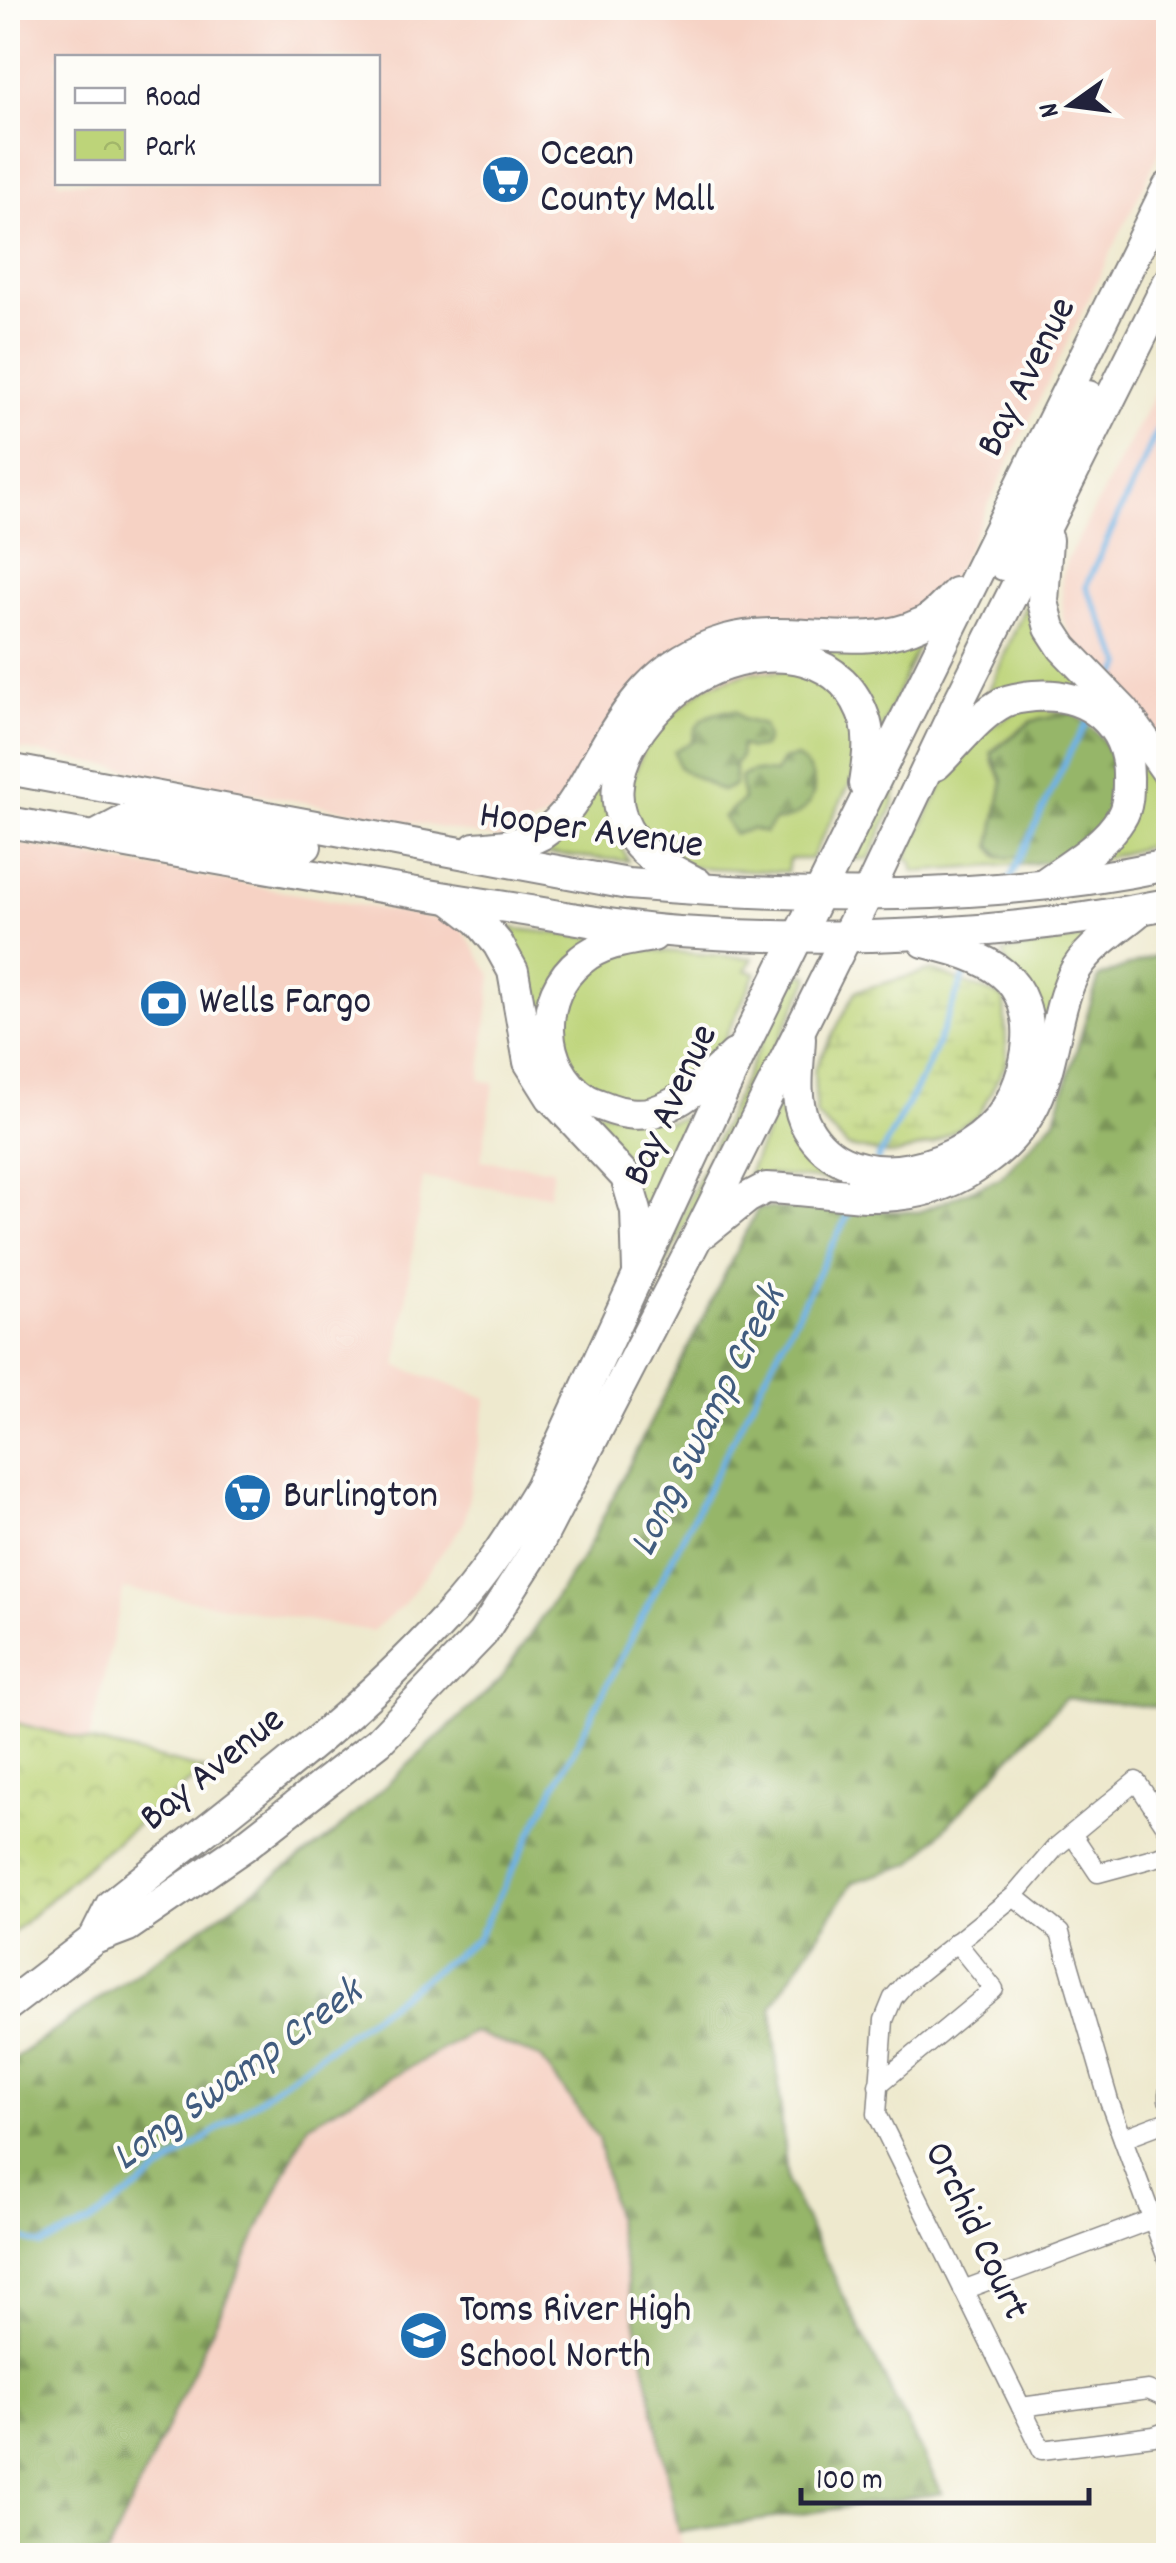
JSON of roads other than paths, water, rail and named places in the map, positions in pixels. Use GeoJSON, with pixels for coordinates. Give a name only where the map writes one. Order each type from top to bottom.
{"type":"FeatureCollection","features":[{"type":"Feature","properties":{"kind":"main road","name":"Bay Avenue"},"geometry":{"type":"LineString","coordinates":[[94,1939],[111,1905],[329,1730],[399,1667],[450,1615],[501,1551],[540,1487],[744,1046],[973,577],[1157,227],[1168,187]]}},
{"type":"Feature","properties":{"kind":"main road"},"geometry":{"type":"LineString","coordinates":[[926,774],[943,706],[977,622],[1144,282],[1157,227]]}},
{"type":"Feature","properties":{"kind":"main road","name":"Bay Avenue"},"geometry":{"type":"LineString","coordinates":[[8,2005],[94,1939],[128,1926],[242,1847],[379,1741],[482,1634],[532,1556],[696,1239],[926,774],[958,701],[1168,283]]}},
{"type":"Feature","properties":{"kind":"main road"},"geometry":{"type":"LineString","coordinates":[[1036,887],[1090,850],[1121,819],[1127,801],[1128,772],[1114,727],[1050,628],[1043,602],[1048,525]]}},
{"type":"Feature","properties":{"kind":"main road"},"geometry":{"type":"LineString","coordinates":[[438,851],[526,841],[554,825],[576,800],[620,716],[642,691],[679,662],[725,640],[761,634],[892,635],[926,622],[973,577]]}},
{"type":"Feature","properties":{"kind":"main road"},"geometry":{"type":"LineString","coordinates":[[713,891],[660,864],[634,840],[618,799],[618,776],[625,754],[652,715],[692,681],[729,665],[769,658],[793,658],[837,674],[855,697],[867,726],[862,804]]}},
{"type":"Feature","properties":{"kind":"main road"},"geometry":{"type":"LineString","coordinates":[[926,774],[1000,704],[1014,698],[1057,694],[1098,700],[1168,773]]}},
{"type":"Feature","properties":{"kind":"main road","name":"Hooper Avenue"},"geometry":{"type":"LineString","coordinates":[[8,769],[628,884],[713,891],[985,892],[1168,866]]}},
{"type":"Feature","properties":{"kind":"main road"},"geometry":{"type":"LineString","coordinates":[[94,837],[126,820],[326,849],[361,836]]}},
{"type":"Feature","properties":{"kind":"main road"},"geometry":{"type":"LineString","coordinates":[[8,822],[674,932],[798,938],[902,936],[979,943],[1155,907]]}},
{"type":"Feature","properties":{"kind":"main road"},"geometry":{"type":"LineString","coordinates":[[450,898],[478,920],[513,971],[529,1062],[551,1098],[626,1177],[636,1211],[638,1278]]}},
{"type":"Feature","properties":{"kind":"main road"},"geometry":{"type":"LineString","coordinates":[[802,1023],[797,1087],[803,1118],[818,1143],[865,1181],[895,1196],[935,1188],[974,1170],[996,1152],[1030,1111],[1042,1090],[1074,973],[1090,953],[1155,907]]}},
{"type":"Feature","properties":{"kind":"main road"},"geometry":{"type":"LineString","coordinates":[[674,932],[601,948],[580,960],[563,980],[552,1002],[548,1025],[550,1050],[562,1076],[586,1100],[620,1112],[648,1114],[692,1092],[744,1046]]}},
{"type":"Feature","properties":{"kind":"main road"},"geometry":{"type":"LineString","coordinates":[[696,1239],[747,1198],[766,1188],[865,1181],[940,1160],[998,1119],[1026,1064],[1027,1014],[1017,990],[979,943]]}},
{"type":"Feature","properties":{"kind":"street","name":"Orchid Court"},"geometry":{"type":"LineString","coordinates":[[1168,1829],[1136,1782],[1055,1848],[1014,1896],[906,1984],[893,1998],[884,2020],[876,2114],[1042,2450],[1168,2432]]}},
{"type":"Feature","properties":{"kind":"street"},"geometry":{"type":"LineString","coordinates":[[1072,1834],[1098,1873],[1168,1854]]}},
{"type":"Feature","properties":{"kind":"street"},"geometry":{"type":"LineString","coordinates":[[1014,1896],[1060,1933],[1123,2138],[1168,2261]]}},
{"type":"Feature","properties":{"kind":"street"},"geometry":{"type":"LineString","coordinates":[[878,2085],[994,1989],[956,1942]]}},
{"type":"Feature","properties":{"kind":"street"},"geometry":{"type":"LineString","coordinates":[[1123,2138],[1168,2121]]}},
{"type":"Feature","properties":{"kind":"street"},"geometry":{"type":"LineString","coordinates":[[963,2290],[1153,2219]]}},
{"type":"Feature","properties":{"kind":"street"},"geometry":{"type":"LineString","coordinates":[[1021,2407],[1148,2390],[1168,2399]]}},
{"type":"Feature","properties":{"kind":"waterway","name":"Long Swamp Creek"},"geometry":{"type":"LineString","coordinates":[[1111,684],[1123,665],[1086,586],[1158,429],[1168,423]]}},
{"type":"Feature","properties":{"kind":"waterway","name":"Long Swamp Creek"},"geometry":{"type":"LineString","coordinates":[[1010,879],[1089,720]]}},
{"type":"Feature","properties":{"kind":"waterway","name":"Long Swamp Creek"},"geometry":{"type":"LineString","coordinates":[[878,1159],[928,1066],[970,962]]}},
{"type":"Feature","properties":{"kind":"waterway","name":"Long Swamp Creek"},"geometry":{"type":"LineString","coordinates":[[8,2234],[40,2245],[90,2223],[477,1939],[853,1205]]}},
{"type":"Feature","properties":{"kind":"place","name":"Ocean County Mall"},"geometry":{"type":"Point","coordinates":[505,179]}},
{"type":"Feature","properties":{"kind":"place","name":"Wells Fargo"},"geometry":{"type":"Point","coordinates":[164,1004]}},
{"type":"Feature","properties":{"kind":"place","name":"Burlington"},"geometry":{"type":"Point","coordinates":[248,1498]}},
{"type":"Feature","properties":{"kind":"place","name":"Toms River High School North"},"geometry":{"type":"Point","coordinates":[424,2335]}}]}
